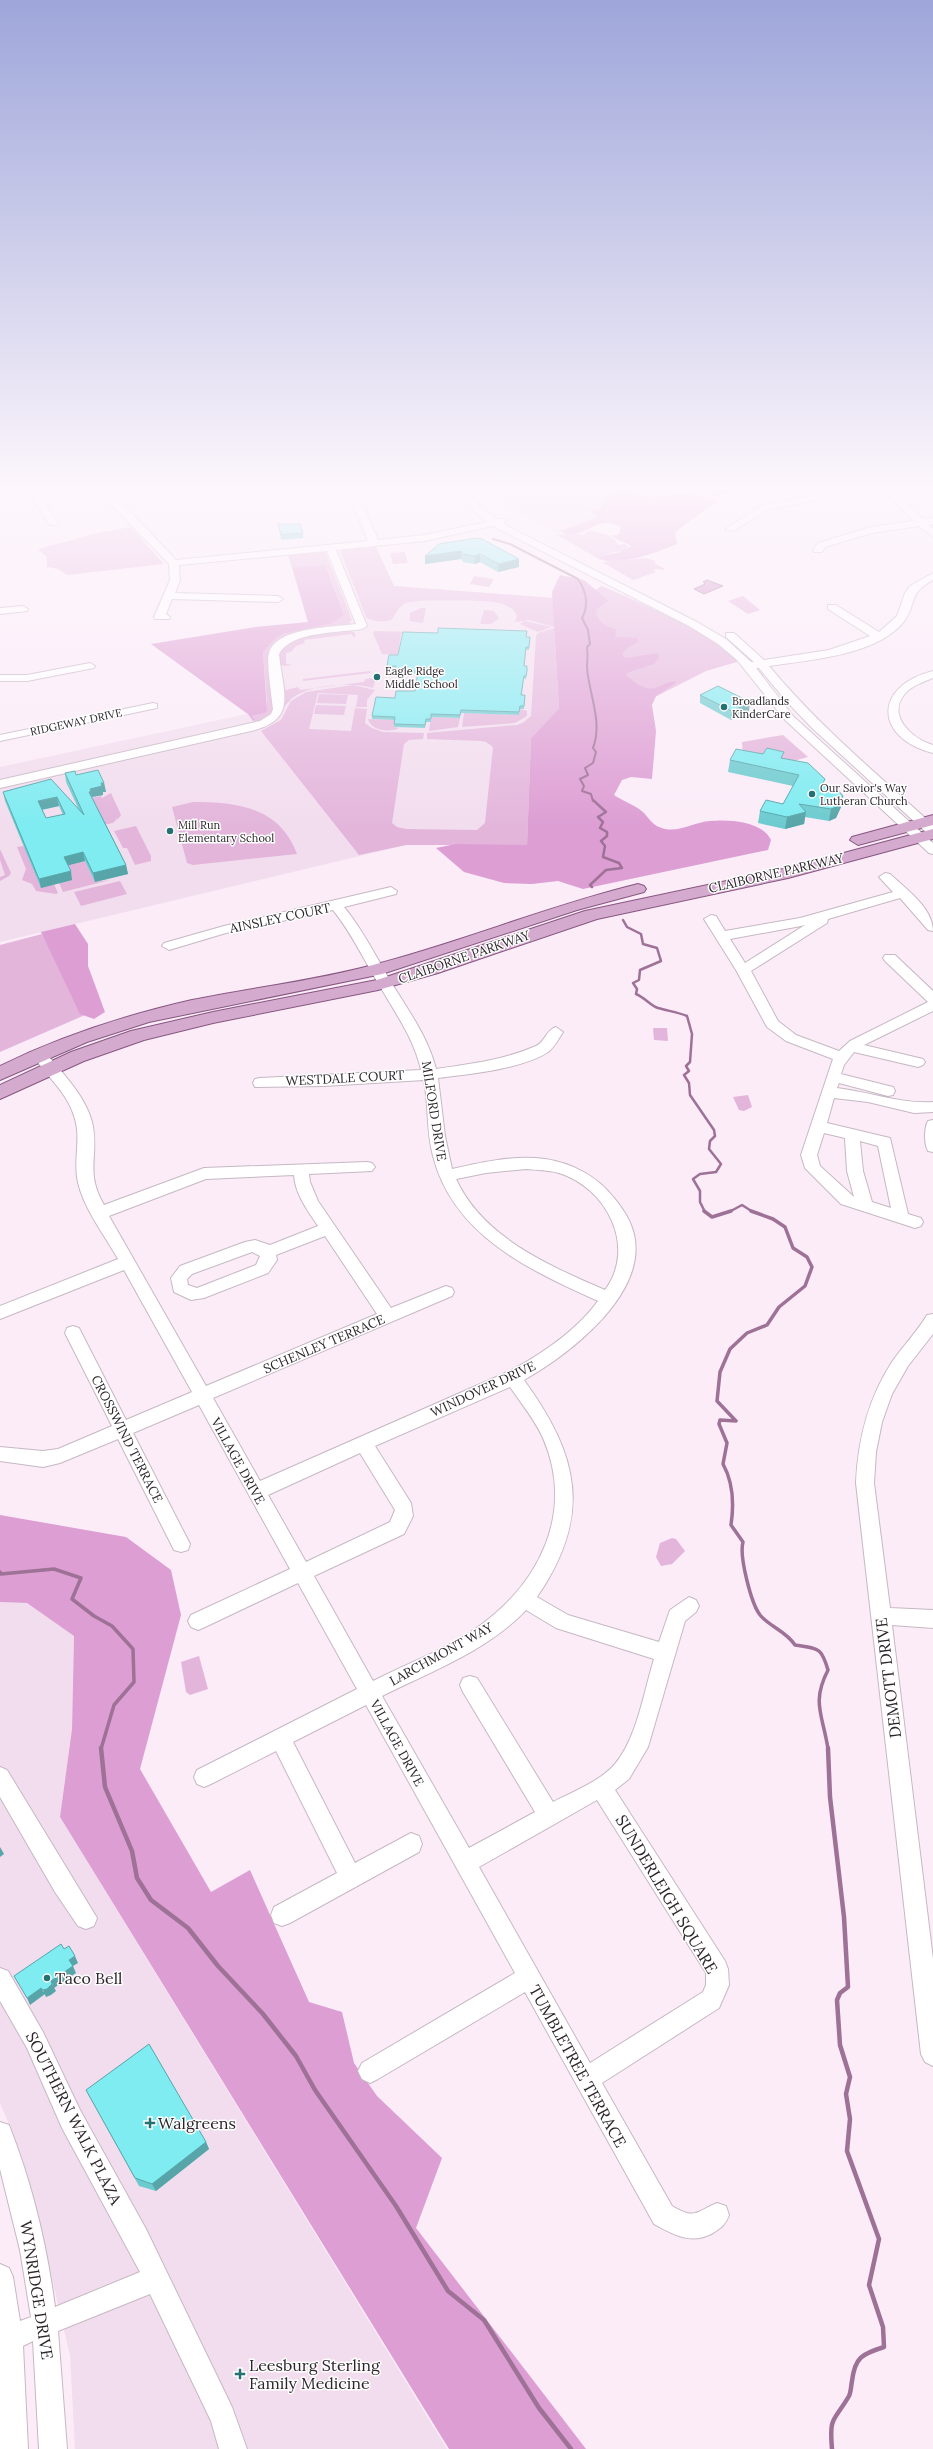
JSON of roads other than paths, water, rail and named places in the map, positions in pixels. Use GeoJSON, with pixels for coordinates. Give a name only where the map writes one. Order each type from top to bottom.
{"type":"FeatureCollection","features":[{"type":"Feature","properties":{"kind":"main road","name":"CLAIBORNE PARKWAY"},"geometry":{"type":"LineString","coordinates":[[0,1074],[116,1043],[156,1030],[195,1021],[290,1005],[381,976],[436,968],[591,915],[655,899],[782,874],[925,829]]}},
{"type":"Feature","properties":{"kind":"main road","name":"CLAIBORNE PARKWAY"},"geometry":{"type":"LineString","coordinates":[[0,1093],[45,1061]]}},
{"type":"Feature","properties":{"kind":"street"},"geometry":{"type":"LineString","coordinates":[[165,617],[159,617],[167,599]]}},
{"type":"Feature","properties":{"kind":"street"},"geometry":{"type":"LineString","coordinates":[[0,784],[264,725],[278,714],[279,709],[274,654],[277,646],[285,640],[299,635],[362,626],[351,599]]}},
{"type":"Feature","properties":{"kind":"street"},"geometry":{"type":"LineString","coordinates":[[646,599],[694,624],[721,641],[748,666],[777,705],[789,718],[925,829]]}},
{"type":"Feature","properties":{"kind":"street"},"geometry":{"type":"LineString","coordinates":[[665,599],[702,618],[736,639],[763,663],[798,709],[925,829],[933,850]]}},
{"type":"Feature","properties":{"kind":"street"},"geometry":{"type":"LineString","coordinates":[[748,666],[842,650],[878,636],[888,630],[903,617],[907,599]]}},
{"type":"Feature","properties":{"kind":"street"},"geometry":{"type":"LineString","coordinates":[[832,606],[851,621],[878,636]]}},
{"type":"Feature","properties":{"kind":"street"},"geometry":{"type":"LineString","coordinates":[[0,611],[23,609]]}},
{"type":"Feature","properties":{"kind":"street"},"geometry":{"type":"LineString","coordinates":[[0,678],[27,678],[90,666]]}},
{"type":"Feature","properties":{"kind":"street"},"geometry":{"type":"LineString","coordinates":[[933,674],[902,691],[895,700],[892,709],[895,721],[904,733],[917,743],[933,749]]}},
{"type":"Feature","properties":{"kind":"street","name":"RIDGEWAY DRIVE"},"geometry":{"type":"LineString","coordinates":[[0,738],[153,706]]}},
{"type":"Feature","properties":{"kind":"street"},"geometry":{"type":"LineString","coordinates":[[885,876],[933,928]]}},
{"type":"Feature","properties":{"kind":"street","name":"AINSLEY COURT"},"geometry":{"type":"LineString","coordinates":[[169,946],[230,928],[337,907],[391,892]]}},
{"type":"Feature","properties":{"kind":"street"},"geometry":{"type":"LineString","coordinates":[[722,936],[794,923],[903,894]]}},
{"type":"Feature","properties":{"kind":"street","name":"MILFORD DRIVE"},"geometry":{"type":"LineString","coordinates":[[337,907],[381,976],[418,1040],[429,1073],[436,1145],[446,1176],[454,1191],[474,1217],[510,1249],[550,1272],[609,1299]]}},
{"type":"Feature","properties":{"kind":"street"},"geometry":{"type":"LineString","coordinates":[[743,970],[812,928],[824,919],[822,916]]}},
{"type":"Feature","properties":{"kind":"street"},"geometry":{"type":"LineString","coordinates":[[711,919],[743,970],[772,1024],[791,1038],[841,1057]]}},
{"type":"Feature","properties":{"kind":"street"},"geometry":{"type":"LineString","coordinates":[[890,958],[933,999]]}},
{"type":"Feature","properties":{"kind":"street"},"geometry":{"type":"LineString","coordinates":[[818,1126],[885,1142],[887,1160],[908,1220],[847,1200],[813,1168],[809,1154],[833,1076],[841,1057],[852,1046],[933,1004]]}},
{"type":"Feature","properties":{"kind":"street","name":"WESTDALE COURT"},"geometry":{"type":"LineString","coordinates":[[260,1082],[429,1073],[489,1068],[517,1060],[551,1044],[556,1038],[556,1032]]}},
{"type":"Feature","properties":{"kind":"street"},"geometry":{"type":"LineString","coordinates":[[852,1046],[860,1050],[918,1062]]}},
{"type":"Feature","properties":{"kind":"street","name":"VILLAGE DRIVE"},"geometry":{"type":"LineString","coordinates":[[45,1061],[81,1110],[86,1134],[83,1178],[100,1213],[464,1863]]}},
{"type":"Feature","properties":{"kind":"street"},"geometry":{"type":"LineString","coordinates":[[833,1076],[870,1092],[914,1108],[933,1106]]}},
{"type":"Feature","properties":{"kind":"street"},"geometry":{"type":"LineString","coordinates":[[828,1092],[870,1092]]}},
{"type":"Feature","properties":{"kind":"street"},"geometry":{"type":"LineString","coordinates":[[933,1125],[933,1147]]}},
{"type":"Feature","properties":{"kind":"street"},"geometry":{"type":"LineString","coordinates":[[852,1134],[855,1171],[865,1207]]}},
{"type":"Feature","properties":{"kind":"street","name":"WINDOVER DRIVE"},"geometry":{"type":"LineString","coordinates":[[256,1492],[532,1367],[566,1344],[594,1317],[609,1299],[622,1276],[627,1263],[627,1236],[616,1209],[596,1186],[567,1170],[532,1162],[500,1163],[446,1176]]}},
{"type":"Feature","properties":{"kind":"street"},"geometry":{"type":"LineString","coordinates":[[100,1213],[204,1174],[367,1167]]}},
{"type":"Feature","properties":{"kind":"street"},"geometry":{"type":"LineString","coordinates":[[301,1170],[306,1194],[388,1317]]}},
{"type":"Feature","properties":{"kind":"street"},"geometry":{"type":"LineString","coordinates":[[268,1252],[328,1229]]}},
{"type":"Feature","properties":{"kind":"street"},"geometry":{"type":"LineString","coordinates":[[258,1246],[268,1252],[269,1260],[262,1269],[203,1293],[191,1294],[184,1292],[178,1284],[181,1274],[186,1270],[244,1247],[258,1246]]}},
{"type":"Feature","properties":{"kind":"street"},"geometry":{"type":"LineString","coordinates":[[0,1313],[127,1262]]}},
{"type":"Feature","properties":{"kind":"street","name":"SCHENLEY TERRACE"},"geometry":{"type":"LineString","coordinates":[[0,1454],[43,1459],[53,1458],[446,1292]]}},
{"type":"Feature","properties":{"kind":"street","name":"DEMOTT DRIVE"},"geometry":{"type":"LineString","coordinates":[[933,1320],[885,1389],[870,1433],[865,1483],[933,2054]]}},
{"type":"Feature","properties":{"kind":"street","name":"CROSSWIND TERRACE"},"geometry":{"type":"LineString","coordinates":[[74,1333],[181,1544]]}},
{"type":"Feature","properties":{"kind":"street","name":"LARCHMONT WAY"},"geometry":{"type":"LineString","coordinates":[[204,1776],[485,1633],[524,1599],[545,1570],[554,1550],[564,1515],[565,1495],[559,1458],[552,1439],[543,1421],[512,1377]]}},
{"type":"Feature","properties":{"kind":"street"},"geometry":{"type":"LineString","coordinates":[[198,1621],[302,1574],[397,1528],[402,1523],[404,1509],[363,1443]]}},
{"type":"Feature","properties":{"kind":"street"},"geometry":{"type":"LineString","coordinates":[[524,1599],[563,1622],[665,1653]]}},
{"type":"Feature","properties":{"kind":"street"},"geometry":{"type":"LineString","coordinates":[[464,1863],[601,1787],[622,1772],[638,1747],[677,1616],[689,1606]]}},
{"type":"Feature","properties":{"kind":"street"},"geometry":{"type":"LineString","coordinates":[[881,1616],[933,1619]]}},
{"type":"Feature","properties":{"kind":"street"},"geometry":{"type":"LineString","coordinates":[[470,1685],[549,1816]]}},
{"type":"Feature","properties":{"kind":"street"},"geometry":{"type":"LineString","coordinates":[[280,1738],[350,1877]]}},
{"type":"Feature","properties":{"kind":"street"},"geometry":{"type":"LineString","coordinates":[[0,1778],[63,1884],[86,1918]]}},
{"type":"Feature","properties":{"kind":"street","name":"SUNDERLEIGH SQUARE"},"geometry":{"type":"LineString","coordinates":[[586,2079],[711,2000],[717,1991],[719,1980],[717,1969],[601,1787]]}},
{"type":"Feature","properties":{"kind":"street"},"geometry":{"type":"LineString","coordinates":[[282,1915],[412,1844]]}},
{"type":"Feature","properties":{"kind":"street","name":"TUMBLETREE TERRACE"},"geometry":{"type":"LineString","coordinates":[[464,1863],[663,2215],[682,2226],[700,2227],[717,2214]]}},
{"type":"Feature","properties":{"kind":"street"},"geometry":{"type":"LineString","coordinates":[[370,2071],[529,1977]]}},
{"type":"Feature","properties":{"kind":"street","name":"SOUTHERN WALK PLAZA"},"geometry":{"type":"LineString","coordinates":[[0,1979],[35,2040],[71,2118],[137,2238],[155,2279],[223,2416],[233,2449]]}},
{"type":"Feature","properties":{"kind":"street","name":"WYNRIDGE DRIVE"},"geometry":{"type":"LineString","coordinates":[[0,2134],[31,2236],[45,2326],[51,2382],[53,2449]]}},
{"type":"Feature","properties":{"kind":"street"},"geometry":{"type":"LineString","coordinates":[[0,2277],[10,2338],[14,2449]]}},
{"type":"Feature","properties":{"kind":"street"},"geometry":{"type":"LineString","coordinates":[[10,2338],[45,2326],[155,2279]]}},
{"type":"Feature","properties":{"kind":"waterway"},"geometry":{"type":"LineString","coordinates":[[586,599],[582,618],[588,630],[590,644],[587,647],[587,668],[597,728],[593,748],[596,752],[593,763],[585,768],[588,775],[580,779],[584,786],[582,791],[591,794],[593,801]]}},
{"type":"Feature","properties":{"kind":"waterway"},"geometry":{"type":"LineString","coordinates":[[592,887],[590,885],[606,870],[622,868],[619,863],[603,857],[605,846],[601,841],[607,836],[607,832],[600,828],[603,822],[598,817],[606,812],[593,800]]}},
{"type":"Feature","properties":{"kind":"waterway"},"geometry":{"type":"LineString","coordinates":[[623,920],[627,927],[641,934],[643,944],[657,948],[661,961],[640,970],[639,980],[633,983],[637,989],[636,994],[655,1007],[687,1016],[692,1034],[690,1062],[686,1066],[689,1071],[684,1075],[689,1083],[690,1095],[714,1130],[715,1136],[710,1141],[709,1149],[721,1164],[716,1172],[700,1174],[693,1179],[700,1191],[700,1202],[705,1212]]}},
{"type":"Feature","properties":{"kind":"waterway"},"geometry":{"type":"LineString","coordinates":[[731,1211],[742,1205],[752,1211]]}},
{"type":"Feature","properties":{"kind":"waterway"},"geometry":{"type":"LineString","coordinates":[[705,1212],[712,1217],[731,1211]]}},
{"type":"Feature","properties":{"kind":"waterway"},"geometry":{"type":"LineString","coordinates":[[752,1211],[773,1219],[785,1227],[793,1248],[807,1257],[812,1267],[805,1286],[779,1307],[767,1325],[747,1333],[730,1349],[720,1372],[717,1401],[736,1421],[720,1420],[719,1424],[727,1443],[723,1464],[731,1486],[731,1525],[743,1542],[742,1549],[744,1568],[753,1600],[760,1615],[768,1623],[787,1636],[795,1645],[818,1650],[826,1662],[828,1670],[820,1691],[819,1701],[828,1749]]}},
{"type":"Feature","properties":{"kind":"waterway"},"geometry":{"type":"LineString","coordinates":[[0,1572],[1,1574],[54,1569],[81,1578],[72,1599],[94,1616],[112,1626],[133,1649],[134,1682],[114,1705],[101,1749]]}},
{"type":"Feature","properties":{"kind":"waterway"},"geometry":{"type":"LineString","coordinates":[[828,1748],[830,1797],[844,1917],[848,1987],[840,1993],[837,2000],[840,2045],[850,2077],[846,2094],[850,2119],[847,2151],[879,2239],[869,2285],[883,2327],[884,2347],[865,2355],[855,2367],[850,2394],[836,2415],[832,2424],[832,2449]]}},
{"type":"Feature","properties":{"kind":"waterway"},"geometry":{"type":"LineString","coordinates":[[101,1749],[105,1787],[132,1851],[137,1878],[151,1900],[188,1928],[218,1966],[263,2014],[296,2056],[315,2090],[396,2206],[448,2291],[484,2320],[539,2408],[571,2449]]}},
{"type":"Feature","properties":{"kind":"place","name":"Eagle Ridge Middle School"},"geometry":{"type":"Point","coordinates":[377,677]}},
{"type":"Feature","properties":{"kind":"place","name":"Broadlands KinderCare"},"geometry":{"type":"Point","coordinates":[724,707]}},
{"type":"Feature","properties":{"kind":"place","name":"Our Savior's Way Lutheran Church"},"geometry":{"type":"Point","coordinates":[812,794]}},
{"type":"Feature","properties":{"kind":"place","name":"Mill Run Elementary School"},"geometry":{"type":"Point","coordinates":[170,831]}},
{"type":"Feature","properties":{"kind":"place","name":"Taco Bell"},"geometry":{"type":"Point","coordinates":[47,1978]}},
{"type":"Feature","properties":{"kind":"place","name":"Walgreens"},"geometry":{"type":"Point","coordinates":[150,2123]}},
{"type":"Feature","properties":{"kind":"place","name":"Leesburg Sterling Family Medicine"},"geometry":{"type":"Point","coordinates":[240,2374]}}]}
